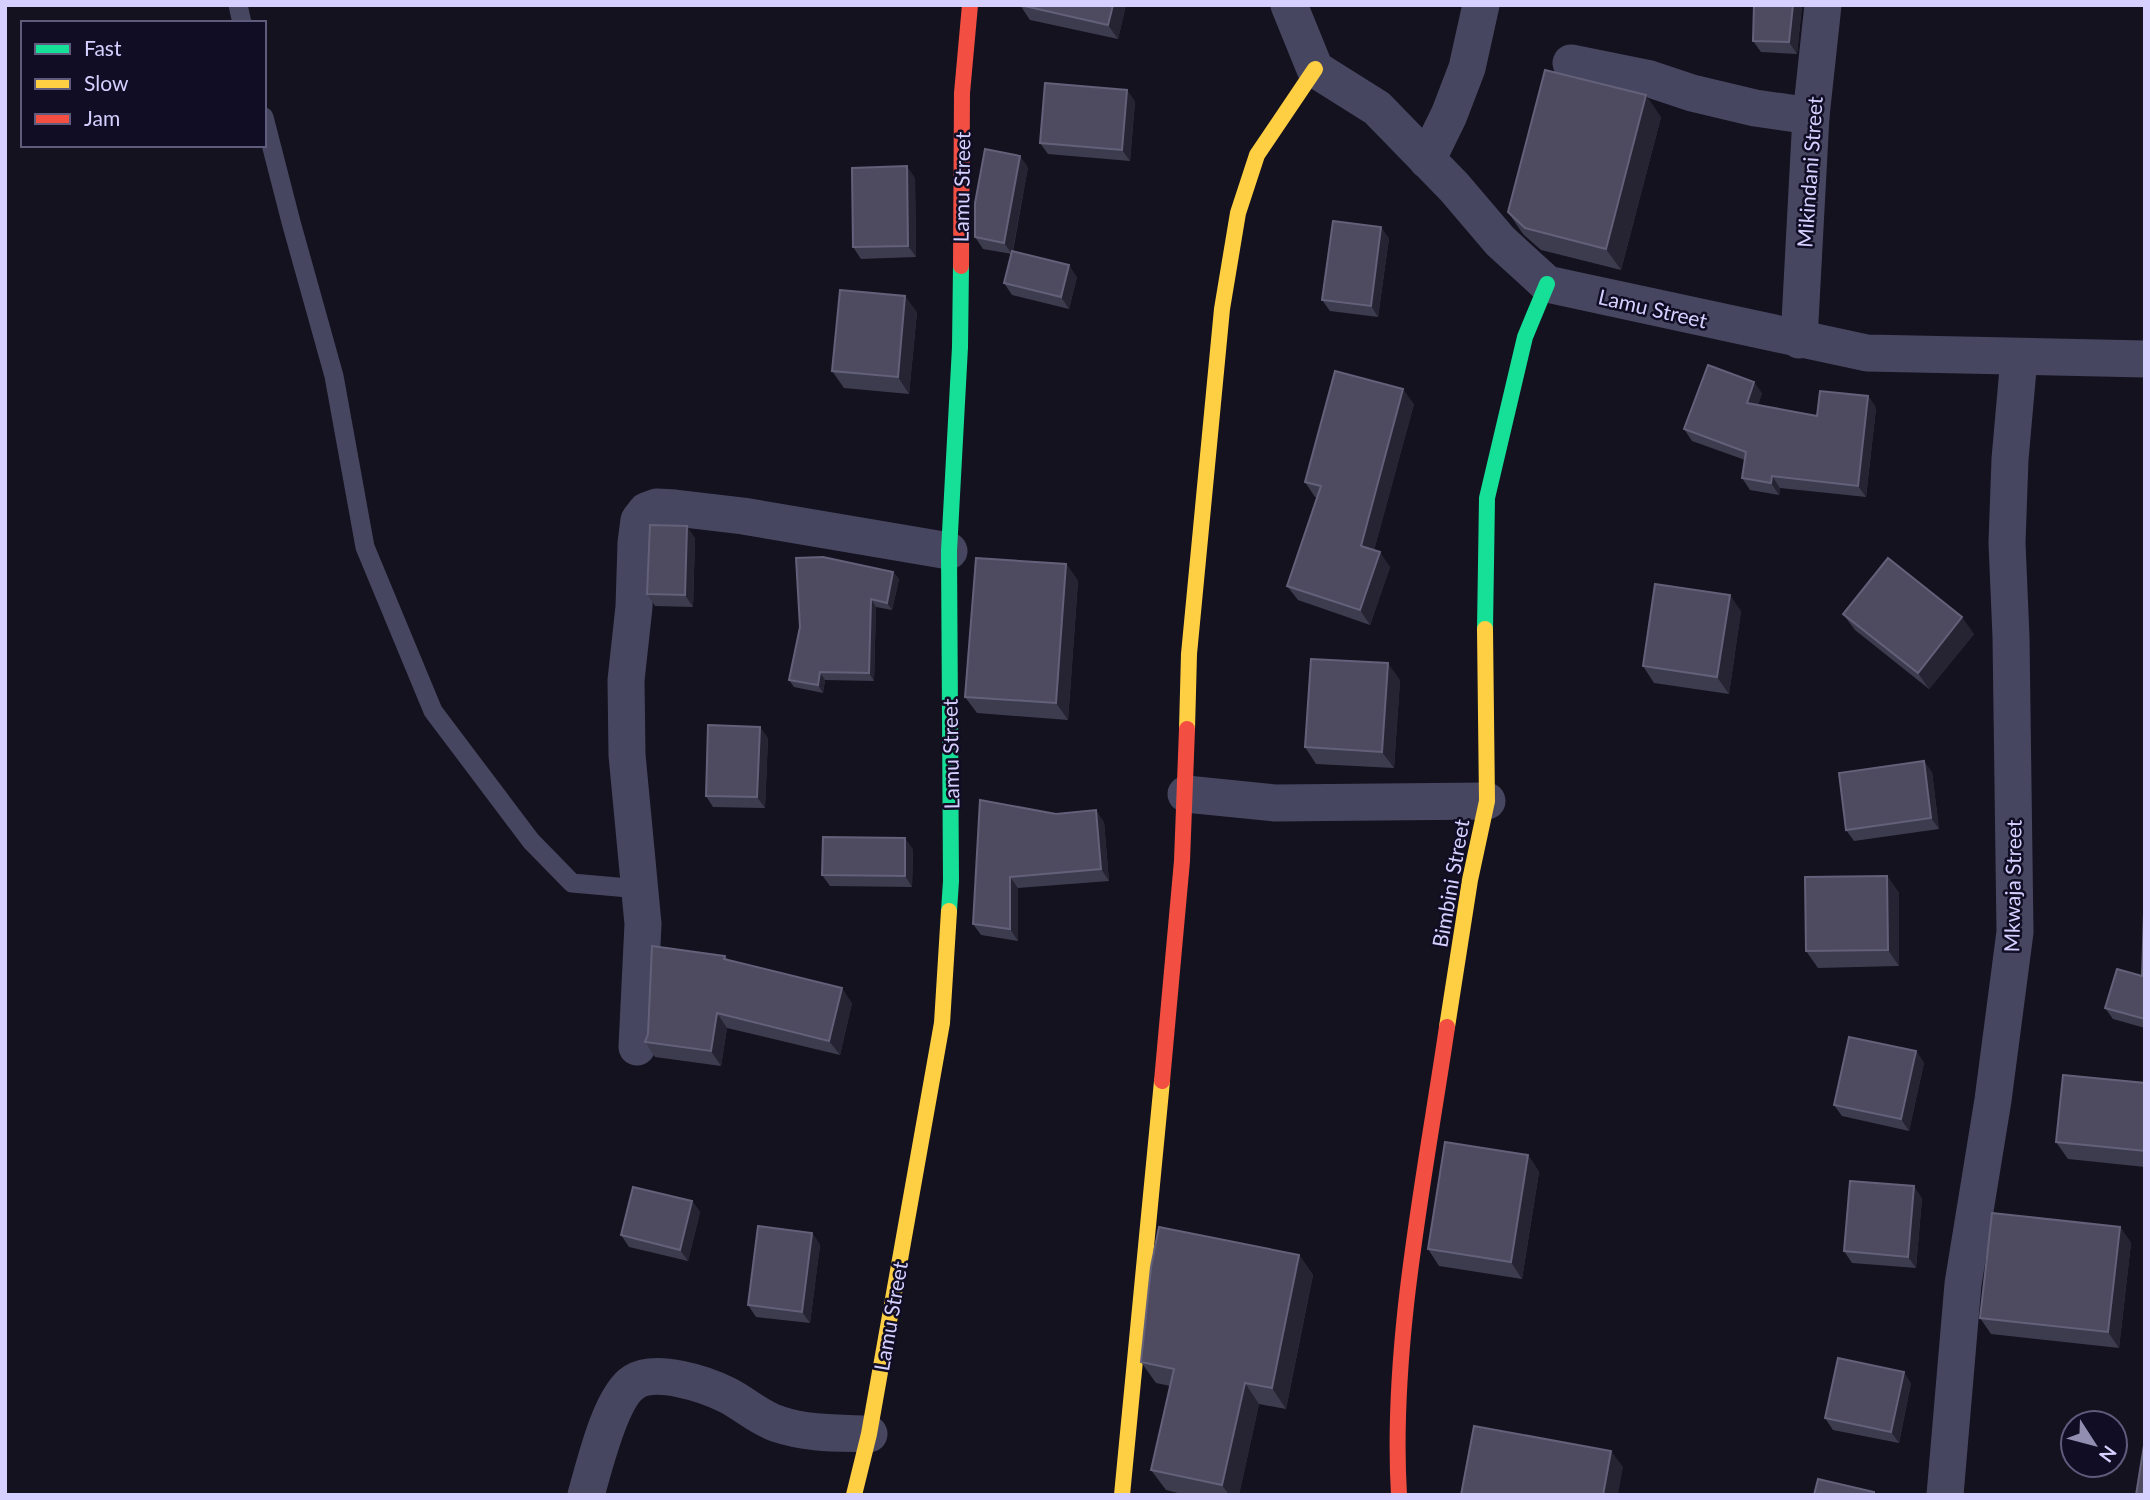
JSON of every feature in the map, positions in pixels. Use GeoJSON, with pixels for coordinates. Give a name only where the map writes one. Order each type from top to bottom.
{"type":"FeatureCollection","features":[{"type":"Feature","properties":{"kind":"street","name":"Lamu Street"},"geometry":{"type":"LineString","coordinates":[[854,1495],[869,1434],[942,1023],[951,881],[949,551],[960,347],[962,93],[970,5]]}},
{"type":"Feature","properties":{"kind":"street"},"geometry":{"type":"LineString","coordinates":[[1289,5],[1315,69],[1377,108],[1500,241],[1546,284]]}},
{"type":"Feature","properties":{"kind":"street"},"geometry":{"type":"LineString","coordinates":[[1427,160],[1449,115],[1467,68],[1481,5]]}},
{"type":"Feature","properties":{"kind":"street","name":"Mikindani Street"},"geometry":{"type":"LineString","coordinates":[[1799,340],[1811,116],[1823,5]]}},
{"type":"Feature","properties":{"kind":"street"},"geometry":{"type":"LineString","coordinates":[[1571,63],[1650,79],[1692,93],[1755,108],[1811,116]]}},
{"type":"Feature","properties":{"kind":"street"},"geometry":{"type":"LineString","coordinates":[[1122,1495],[1148,1244],[1186,794],[1189,654],[1222,309],[1238,213],[1257,155],[1315,69]]}},
{"type":"Feature","properties":{"kind":"street","name":"Lamu Street"},"geometry":{"type":"LineString","coordinates":[[1546,284],[1867,354],[2145,359]]}},
{"type":"Feature","properties":{"kind":"street","name":"Bimbini Street"},"geometry":{"type":"LineString","coordinates":[[1399,1495],[1397,1461],[1402,1356],[1412,1267],[1459,948],[1487,801],[1487,498],[1525,337],[1546,284]]}},
{"type":"Feature","properties":{"kind":"street","name":"Mkwaja Street"},"geometry":{"type":"LineString","coordinates":[[1951,1494],[1963,1284],[1993,1100],[2015,932],[2007,543],[2010,459],[2019,358]]}},
{"type":"Feature","properties":{"kind":"street"},"geometry":{"type":"LineString","coordinates":[[637,1047],[643,924],[627,755],[626,680],[639,520],[646,511],[657,507],[675,508],[743,516],[949,551]]}},
{"type":"Feature","properties":{"kind":"street"},"geometry":{"type":"LineString","coordinates":[[1186,794],[1275,803],[1487,801]]}},
{"type":"Feature","properties":{"kind":"street"},"geometry":{"type":"LineString","coordinates":[[586,1495],[617,1403],[632,1383],[648,1376],[697,1383],[729,1396],[749,1411],[778,1424],[810,1432],[869,1434]]}},
{"type":"Feature","properties":{"kind":"lane"},"geometry":{"type":"LineString","coordinates":[[266,125],[334,376],[365,547],[433,711],[531,841],[572,883],[640,889]]}},
{"type":"Feature","properties":{"kind":"building"},"geometry":{"type":"Polygon","coordinates":[[[1020,5],[1113,5],[1108,25],[1020,5]]]}},
{"type":"Feature","properties":{"kind":"building"},"geometry":{"type":"Polygon","coordinates":[[[1754,5],[1793,5],[1789,42],[1753,41],[1754,5]]]}},
{"type":"Feature","properties":{"kind":"building"},"geometry":{"type":"Polygon","coordinates":[[[1545,70],[1646,95],[1606,249],[1525,228],[1508,212],[1545,70]]]}},
{"type":"Feature","properties":{"kind":"building"},"geometry":{"type":"Polygon","coordinates":[[[1045,83],[1127,90],[1122,150],[1040,143],[1045,83]]]}},
{"type":"Feature","properties":{"kind":"building"},"geometry":{"type":"Polygon","coordinates":[[[985,149],[1020,156],[1004,243],[975,237],[975,203],[985,149]]]}},
{"type":"Feature","properties":{"kind":"building"},"geometry":{"type":"Polygon","coordinates":[[[907,166],[908,246],[853,247],[852,168],[907,166]]]}},
{"type":"Feature","properties":{"kind":"building"},"geometry":{"type":"Polygon","coordinates":[[[1333,221],[1381,227],[1371,306],[1322,300],[1333,221]]]}},
{"type":"Feature","properties":{"kind":"building"},"geometry":{"type":"Polygon","coordinates":[[[1012,251],[1069,265],[1061,297],[1004,283],[1012,251]]]}},
{"type":"Feature","properties":{"kind":"building"},"geometry":{"type":"Polygon","coordinates":[[[840,290],[905,296],[898,377],[832,371],[840,290]]]}},
{"type":"Feature","properties":{"kind":"building"},"geometry":{"type":"Polygon","coordinates":[[[1708,365],[1754,382],[1747,403],[1817,416],[1820,391],[1868,396],[1858,486],[1772,476],[1771,483],[1742,478],[1746,452],[1684,429],[1708,365]]]}},
{"type":"Feature","properties":{"kind":"building"},"geometry":{"type":"Polygon","coordinates":[[[1335,371],[1403,389],[1361,546],[1380,552],[1360,610],[1287,586],[1321,486],[1305,482],[1335,371]]]}},
{"type":"Feature","properties":{"kind":"building"},"geometry":{"type":"Polygon","coordinates":[[[650,525],[687,526],[685,595],[647,594],[650,525]]]}},
{"type":"Feature","properties":{"kind":"building"},"geometry":{"type":"Polygon","coordinates":[[[823,557],[893,572],[887,603],[871,599],[869,673],[820,672],[818,685],[789,680],[800,627],[796,558],[823,557]]]}},
{"type":"Feature","properties":{"kind":"building"},"geometry":{"type":"Polygon","coordinates":[[[976,558],[1066,564],[1056,703],[965,697],[976,558]]]}},
{"type":"Feature","properties":{"kind":"building"},"geometry":{"type":"Polygon","coordinates":[[[1888,558],[1962,617],[1918,673],[1843,614],[1888,558]]]}},
{"type":"Feature","properties":{"kind":"building"},"geometry":{"type":"Polygon","coordinates":[[[1655,584],[1730,595],[1717,677],[1643,666],[1655,584]]]}},
{"type":"Feature","properties":{"kind":"building"},"geometry":{"type":"Polygon","coordinates":[[[1311,659],[1388,663],[1382,752],[1305,747],[1311,659]]]}},
{"type":"Feature","properties":{"kind":"building"},"geometry":{"type":"Polygon","coordinates":[[[708,725],[760,727],[757,797],[706,796],[708,725]]]}},
{"type":"Feature","properties":{"kind":"building"},"geometry":{"type":"Polygon","coordinates":[[[1924,761],[1931,818],[1846,830],[1839,773],[1924,761]]]}},
{"type":"Feature","properties":{"kind":"building"},"geometry":{"type":"Polygon","coordinates":[[[980,800],[1056,814],[1096,810],[1101,869],[1010,877],[1010,929],[973,924],[980,800]]]}},
{"type":"Feature","properties":{"kind":"building"},"geometry":{"type":"Polygon","coordinates":[[[823,837],[905,838],[905,876],[822,875],[823,837]]]}},
{"type":"Feature","properties":{"kind":"building"},"geometry":{"type":"Polygon","coordinates":[[[1887,876],[1888,950],[1806,951],[1805,877],[1887,876]]]}},
{"type":"Feature","properties":{"kind":"building"},"geometry":{"type":"Polygon","coordinates":[[[2144,913],[2145,1019],[2105,1008],[2117,969],[2142,976],[2144,913]]]}},
{"type":"Feature","properties":{"kind":"building"},"geometry":{"type":"Polygon","coordinates":[[[652,946],[725,956],[724,959],[842,988],[829,1041],[717,1013],[711,1051],[645,1042],[648,1034],[652,946]]]}},
{"type":"Feature","properties":{"kind":"building"},"geometry":{"type":"Polygon","coordinates":[[[1849,1037],[1916,1051],[1901,1119],[1834,1105],[1849,1037]]]}},
{"type":"Feature","properties":{"kind":"building"},"geometry":{"type":"Polygon","coordinates":[[[2063,1075],[2145,1083],[2145,1151],[2056,1142],[2063,1075]]]}},
{"type":"Feature","properties":{"kind":"building"},"geometry":{"type":"Polygon","coordinates":[[[1445,1142],[1528,1155],[1511,1262],[1428,1249],[1445,1142]]]}},
{"type":"Feature","properties":{"kind":"building"},"geometry":{"type":"Polygon","coordinates":[[[1850,1181],[1914,1186],[1908,1257],[1844,1251],[1850,1181]]]}},
{"type":"Feature","properties":{"kind":"building"},"geometry":{"type":"Polygon","coordinates":[[[633,1187],[692,1201],[680,1250],[621,1235],[633,1187]]]}},
{"type":"Feature","properties":{"kind":"building"},"geometry":{"type":"Polygon","coordinates":[[[1992,1213],[2120,1227],[2108,1332],[1980,1318],[1992,1213]]]}},
{"type":"Feature","properties":{"kind":"building"},"geometry":{"type":"Polygon","coordinates":[[[758,1226],[812,1233],[802,1312],[748,1305],[758,1226]]]}},
{"type":"Feature","properties":{"kind":"building"},"geometry":{"type":"Polygon","coordinates":[[[1159,1227],[1299,1255],[1272,1388],[1245,1383],[1222,1485],[1151,1470],[1174,1369],[1141,1362],[1151,1267],[1159,1227]]]}},
{"type":"Feature","properties":{"kind":"building"},"geometry":{"type":"Polygon","coordinates":[[[1838,1358],[1904,1372],[1891,1432],[1825,1418],[1838,1358]]]}},
{"type":"Feature","properties":{"kind":"building"},"geometry":{"type":"Polygon","coordinates":[[[1474,1426],[1611,1451],[1603,1495],[1461,1495],[1474,1426]]]}},
{"type":"Feature","properties":{"kind":"building"},"geometry":{"type":"Polygon","coordinates":[[[2145,1439],[2145,1495],[2136,1495],[2145,1439]]]}},
{"type":"Feature","properties":{"kind":"building"},"geometry":{"type":"Polygon","coordinates":[[[1818,1479],[1874,1492],[1874,1495],[1814,1495],[1818,1479]]]}},
{"type":"Feature","properties":{"kind":"traffic: fast"},"geometry":{"type":"LineString","coordinates":[[949,911],[949,551],[960,347],[961,266]]}},
{"type":"Feature","properties":{"kind":"traffic: fast"},"geometry":{"type":"LineString","coordinates":[[1485,629],[1487,498],[1525,337],[1547,284]]}},
{"type":"Feature","properties":{"kind":"traffic: slow"},"geometry":{"type":"LineString","coordinates":[[1187,729],[1189,654],[1222,309],[1238,213],[1257,155],[1315,69]]}},
{"type":"Feature","properties":{"kind":"traffic: slow"},"geometry":{"type":"LineString","coordinates":[[1447,1027],[1470,880],[1487,801],[1485,629]]}},
{"type":"Feature","properties":{"kind":"traffic: slow"},"geometry":{"type":"LineString","coordinates":[[854,1495],[869,1434],[942,1023],[949,911]]}},
{"type":"Feature","properties":{"kind":"traffic: slow"},"geometry":{"type":"LineString","coordinates":[[1122,1495],[1162,1081]]}},
{"type":"Feature","properties":{"kind":"traffic: jam"},"geometry":{"type":"LineString","coordinates":[[961,266],[962,93],[970,5]]}},
{"type":"Feature","properties":{"kind":"traffic: jam"},"geometry":{"type":"LineString","coordinates":[[1162,1081],[1182,861],[1187,729]]}},
{"type":"Feature","properties":{"kind":"traffic: jam"},"geometry":{"type":"LineString","coordinates":[[1399,1495],[1398,1438],[1404,1320],[1447,1027]]}}]}
